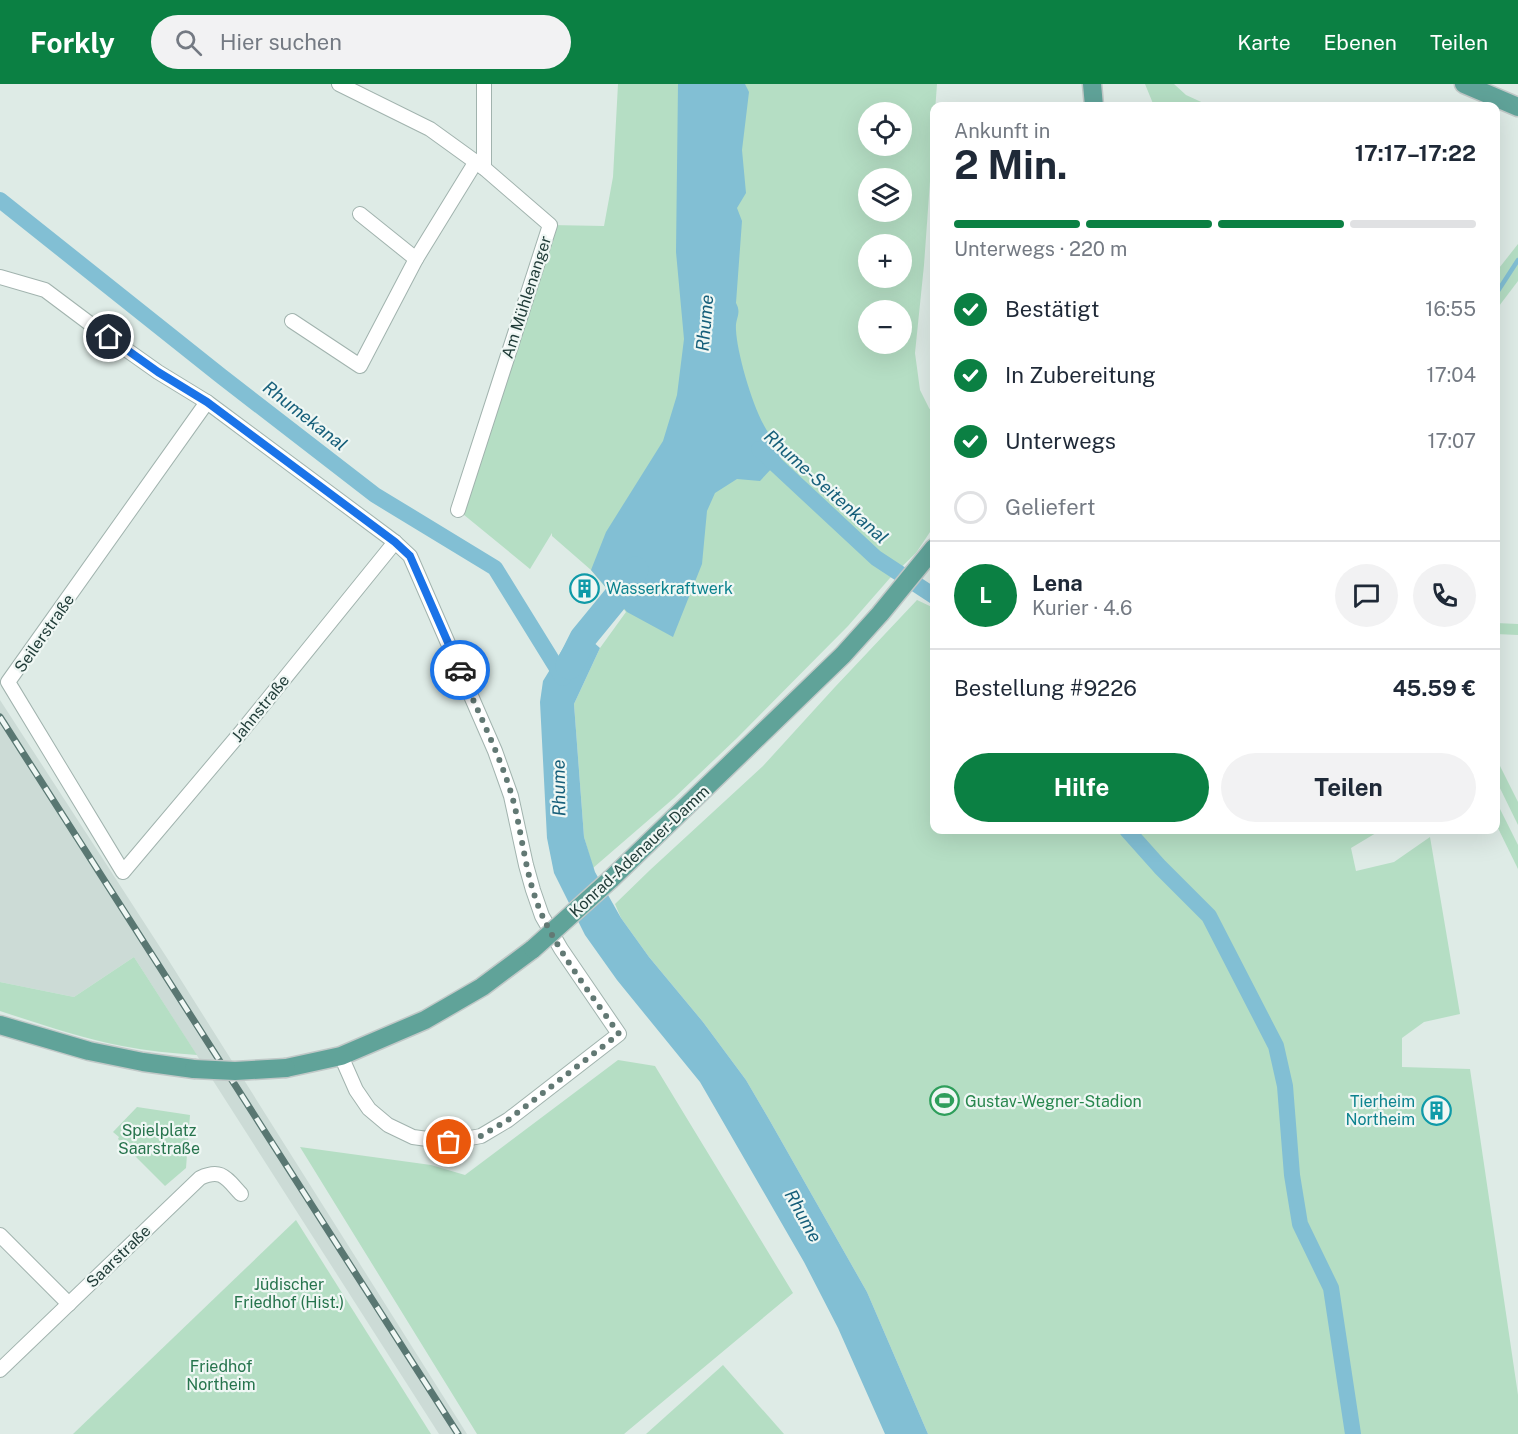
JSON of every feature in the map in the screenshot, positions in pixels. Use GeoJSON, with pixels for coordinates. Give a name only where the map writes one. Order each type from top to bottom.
{"type":"FeatureCollection","features":[{"type":"Feature","properties":{"kind":"main road"},"geometry":{"type":"LineString","coordinates":[[1092,84],[1094,102]]}},
{"type":"Feature","properties":{"kind":"main road"},"geometry":{"type":"LineString","coordinates":[[1464,84],[1518,107]]}},
{"type":"Feature","properties":{"kind":"main road","name":"Konrad-Adenauer-Damm"},"geometry":{"type":"LineString","coordinates":[[0,1025],[89,1051],[143,1062],[194,1069],[235,1071],[286,1068],[341,1056],[425,1020],[482,987],[533,949],[610,879],[843,655],[880,615],[930,553]]}},
{"type":"Feature","properties":{"kind":"street","name":"Am Mühlenanger"},"geometry":{"type":"LineString","coordinates":[[339,84],[430,129],[479,165],[550,225],[458,510]]}},
{"type":"Feature","properties":{"kind":"street"},"geometry":{"type":"LineString","coordinates":[[292,321],[360,366],[416,258],[479,165],[484,84]]}},
{"type":"Feature","properties":{"kind":"street"},"geometry":{"type":"LineString","coordinates":[[360,214],[416,258]]}},
{"type":"Feature","properties":{"kind":"street"},"geometry":{"type":"LineString","coordinates":[[0,277],[45,290],[158,372],[207,402],[395,542],[410,556],[495,751],[512,796],[526,865],[542,916],[561,950],[619,1034],[508,1120],[481,1136],[449,1142],[413,1137],[388,1125],[369,1109],[356,1090],[341,1056]]}},
{"type":"Feature","properties":{"kind":"street","name":"Seilerstraße"},"geometry":{"type":"LineString","coordinates":[[123,872],[8,682],[207,402]]}},
{"type":"Feature","properties":{"kind":"street","name":"Jahnstraße"},"geometry":{"type":"LineString","coordinates":[[123,872],[395,542]]}},
{"type":"Feature","properties":{"kind":"street","name":"Saarstraße"},"geometry":{"type":"LineString","coordinates":[[0,1370],[200,1178],[212,1172],[222,1175],[241,1194]]}},
{"type":"Feature","properties":{"kind":"street"},"geometry":{"type":"LineString","coordinates":[[0,1235],[69,1304]]}},
{"type":"Feature","properties":{"kind":"shaded area"},"geometry":{"type":"Polygon","coordinates":[[[0,700],[169,961],[467,1434],[439,1434],[134,957],[74,997],[0,982],[0,700]]]}},
{"type":"Feature","properties":{"kind":"green space"},"geometry":{"type":"Polygon","coordinates":[[[618,84],[937,84],[936,102],[930,102],[930,181],[915,353],[920,390],[930,409],[930,532],[916,553],[890,578],[848,626],[737,738],[674,798],[593,868],[584,837],[574,704],[600,648],[626,612],[591,570],[552,536],[552,533],[530,569],[458,510],[550,225],[604,226],[613,177],[618,84]]]}},
{"type":"Feature","properties":{"kind":"green space"},"geometry":{"type":"Polygon","coordinates":[[[1145,84],[1174,84],[1186,95],[1201,102],[1152,102],[1145,84]]]}},
{"type":"Feature","properties":{"kind":"green space"},"geometry":{"type":"Polygon","coordinates":[[[1518,244],[1518,281],[1500,305],[1500,267],[1518,244]]]}},
{"type":"Feature","properties":{"kind":"green space"},"geometry":{"type":"Polygon","coordinates":[[[917,600],[930,606],[930,834],[1374,834],[1351,848],[1356,871],[1394,862],[1430,837],[1460,1014],[1424,1022],[1402,1038],[1402,1067],[1470,1069],[1518,1395],[1518,1434],[928,1434],[867,1292],[746,1080],[703,1022],[649,957],[621,918],[615,904],[763,766],[917,600]]]}},
{"type":"Feature","properties":{"kind":"green space"},"geometry":{"type":"Polygon","coordinates":[[[1500,623],[1518,624],[1518,635],[1500,634],[1500,623]]]}},
{"type":"Feature","properties":{"kind":"green space"},"geometry":{"type":"Polygon","coordinates":[[[1500,766],[1518,802],[1518,825],[1500,788],[1500,766]]]}},
{"type":"Feature","properties":{"kind":"green space"},"geometry":{"type":"Polygon","coordinates":[[[1500,809],[1518,845],[1518,869],[1500,832],[1500,809]]]}},
{"type":"Feature","properties":{"kind":"green space"},"geometry":{"type":"Polygon","coordinates":[[[134,957],[197,1055],[150,1051],[107,1043],[0,1011],[0,982],[74,997],[134,957]]]}},
{"type":"Feature","properties":{"kind":"green space"},"geometry":{"type":"Polygon","coordinates":[[[618,1060],[655,1066],[793,1293],[624,1434],[477,1434],[300,1147],[431,1165],[465,1175],[618,1060]]]}},
{"type":"Feature","properties":{"kind":"green space","name":"Spielplatz Saarstraße"},"geometry":{"type":"Polygon","coordinates":[[[137,1107],[190,1115],[186,1168],[165,1186],[113,1132],[137,1107]]]}},
{"type":"Feature","properties":{"kind":"green space","name":"Friedhof Northeim"},"geometry":{"type":"Polygon","coordinates":[[[296,1220],[431,1434],[73,1434],[296,1220]]]}},
{"type":"Feature","properties":{"kind":"green space"},"geometry":{"type":"Polygon","coordinates":[[[723,1365],[784,1434],[646,1434],[723,1365]]]}},
{"type":"Feature","properties":{"kind":"water"},"geometry":{"type":"Polygon","coordinates":[[[678,84],[745,84],[749,92],[742,150],[746,193],[737,208],[742,221],[736,303],[738,310],[737,341],[743,369],[764,426],[786,453],[760,481],[737,479],[715,493],[707,511],[702,564],[673,637],[627,612],[591,570],[606,532],[663,441],[677,395],[684,339],[676,252],[678,84]]]}},
{"type":"Feature","properties":{"kind":"water"},"geometry":{"type":"Polygon","coordinates":[[[576,627],[600,648],[574,704],[584,837],[595,872],[621,918],[649,957],[703,1022],[746,1080],[867,1292],[928,1434],[885,1434],[838,1328],[804,1262],[700,1082],[617,980],[585,935],[554,873],[547,838],[540,702],[543,681],[576,627]]]}},
{"type":"Feature","properties":{"kind":"waterway","name":"Rhumekanal"},"geometry":{"type":"LineString","coordinates":[[0,200],[375,495],[495,568],[563,678]]}},
{"type":"Feature","properties":{"kind":"waterway"},"geometry":{"type":"LineString","coordinates":[[1500,288],[1518,260]]}},
{"type":"Feature","properties":{"kind":"waterway","name":"Rhume-Seitenkanal"},"geometry":{"type":"LineString","coordinates":[[759,449],[876,558],[930,593]]}},
{"type":"Feature","properties":{"kind":"waterway","name":"Rhume"},"geometry":{"type":"LineString","coordinates":[[569,666],[583,638],[624,588],[635,570]]}},
{"type":"Feature","properties":{"kind":"waterway","name":"Rhume-Seitenkanal"},"geometry":{"type":"LineString","coordinates":[[1131,834],[1209,916],[1276,1046],[1285,1086],[1292,1175],[1300,1224],[1331,1288],[1353,1434]]}},
{"type":"Feature","properties":{"kind":"railway"},"geometry":{"type":"LineString","coordinates":[[0,717],[458,1434]]}},
{"type":"Feature","properties":{"kind":"way so far"},"geometry":{"type":"LineString","coordinates":[[449,1142],[481,1136],[508,1120],[619,1034],[561,950],[542,916],[526,865],[512,796],[460,670]]}},
{"type":"Feature","properties":{"kind":"place","name":"Wasserkraftwerk"},"geometry":{"type":"Point","coordinates":[585,588]}},
{"type":"Feature","properties":{"kind":"place","name":"Gustav-Wegner-Stadion"},"geometry":{"type":"Point","coordinates":[944,1101]}},
{"type":"Feature","properties":{"kind":"place","name":"Tierheim Northeim"},"geometry":{"type":"Point","coordinates":[1436,1110]}},
{"type":"Feature","properties":{"kind":"route"},"geometry":{"type":"LineString","coordinates":[[109,337],[158,372],[207,402],[395,542],[410,556],[460,670]]}},
{"type":"Feature","properties":{"kind":"park label","name":"Jüdischer Friedhof (Hist.)"},"geometry":{"type":"Point","coordinates":[289,1293]}}]}
